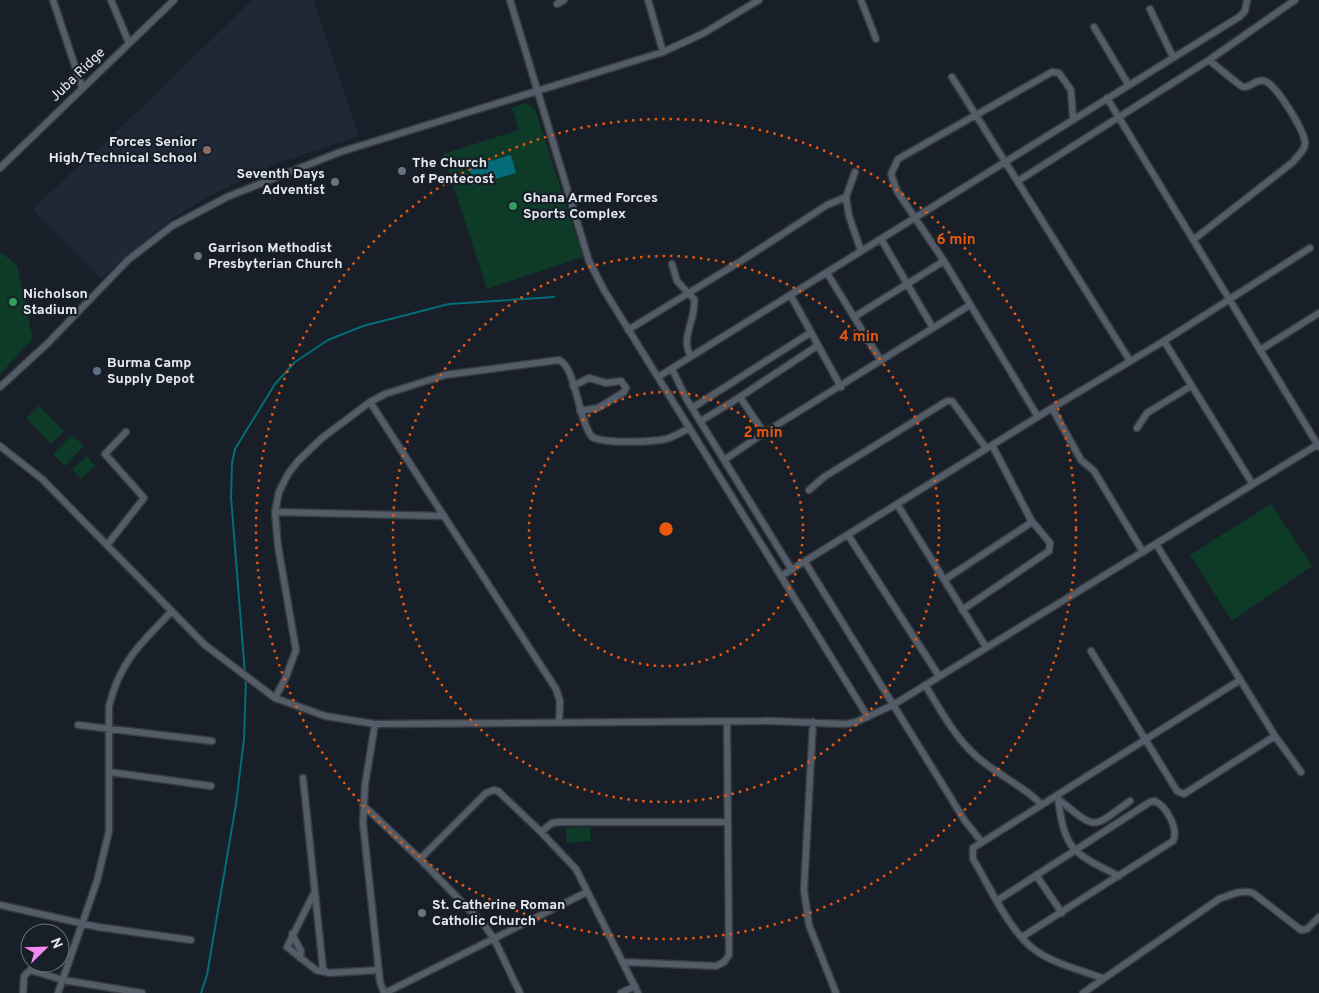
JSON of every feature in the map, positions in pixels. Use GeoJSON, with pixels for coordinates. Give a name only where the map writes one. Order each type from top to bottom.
{"type":"FeatureCollection","features":[{"type":"Feature","properties":{"kind":"street"},"geometry":{"type":"LineString","coordinates":[[53,0],[82,87]]}},
{"type":"Feature","properties":{"kind":"street"},"geometry":{"type":"LineString","coordinates":[[111,0],[128,43]]}},
{"type":"Feature","properties":{"kind":"street","name":"Juba Ridge"},"geometry":{"type":"LineString","coordinates":[[0,168],[174,0]]}},
{"type":"Feature","properties":{"kind":"street"},"geometry":{"type":"LineString","coordinates":[[510,0],[589,261],[628,330],[868,718]]}},
{"type":"Feature","properties":{"kind":"street"},"geometry":{"type":"LineString","coordinates":[[557,4],[564,0]]}},
{"type":"Feature","properties":{"kind":"street"},"geometry":{"type":"LineString","coordinates":[[648,0],[663,52]]}},
{"type":"Feature","properties":{"kind":"street"},"geometry":{"type":"LineString","coordinates":[[0,387],[46,344],[128,260],[172,226],[241,190],[340,152],[663,52],[704,33],[759,0]]}},
{"type":"Feature","properties":{"kind":"street"},"geometry":{"type":"LineString","coordinates":[[861,0],[876,39]]}},
{"type":"Feature","properties":{"kind":"street"},"geometry":{"type":"LineString","coordinates":[[658,377],[1006,162],[1073,118],[1240,17],[1245,11],[1247,0]]}},
{"type":"Feature","properties":{"kind":"street"},"geometry":{"type":"LineString","coordinates":[[1018,181],[1209,60],[1295,0]]}},
{"type":"Feature","properties":{"kind":"street"},"geometry":{"type":"LineString","coordinates":[[1150,9],[1173,57]]}},
{"type":"Feature","properties":{"kind":"street"},"geometry":{"type":"LineString","coordinates":[[1094,27],[1128,84]]}},
{"type":"Feature","properties":{"kind":"street"},"geometry":{"type":"LineString","coordinates":[[1193,240],[1293,162],[1303,150],[1305,142],[1288,104],[1269,85],[1260,81],[1249,86],[1238,85],[1209,60]]}},
{"type":"Feature","properties":{"kind":"street"},"geometry":{"type":"LineString","coordinates":[[1038,416],[944,261],[893,184],[891,174],[898,159],[976,117],[1052,72],[1058,73],[1071,90],[1073,118]]}},
{"type":"Feature","properties":{"kind":"street"},"geometry":{"type":"LineString","coordinates":[[952,77],[1130,361]]}},
{"type":"Feature","properties":{"kind":"street"},"geometry":{"type":"LineString","coordinates":[[0,446],[42,479],[205,645],[274,698],[325,716],[375,724],[813,722],[845,724],[868,718],[893,705],[1252,484],[1318,446],[1106,98]]}},
{"type":"Feature","properties":{"kind":"street"},"geometry":{"type":"LineString","coordinates":[[855,172],[846,197],[849,216],[861,251]]}},
{"type":"Feature","properties":{"kind":"street"},"geometry":{"type":"LineString","coordinates":[[628,330],[690,294],[826,205],[846,197]]}},
{"type":"Feature","properties":{"kind":"street"},"geometry":{"type":"LineString","coordinates":[[881,239],[933,328]]}},
{"type":"Feature","properties":{"kind":"street"},"geometry":{"type":"LineString","coordinates":[[781,576],[989,446],[1164,341],[1228,298],[1310,248]]}},
{"type":"Feature","properties":{"kind":"street"},"geometry":{"type":"LineString","coordinates":[[854,317],[944,261]]}},
{"type":"Feature","properties":{"kind":"street"},"geometry":{"type":"LineString","coordinates":[[672,264],[677,281],[690,294],[694,304],[686,346],[691,356]]}},
{"type":"Feature","properties":{"kind":"street"},"geometry":{"type":"LineString","coordinates":[[827,273],[881,361]]}},
{"type":"Feature","properties":{"kind":"street"},"geometry":{"type":"LineString","coordinates":[[790,296],[841,387]]}},
{"type":"Feature","properties":{"kind":"street"},"geometry":{"type":"LineString","coordinates":[[724,460],[764,433],[841,387],[970,305]]}},
{"type":"Feature","properties":{"kind":"street"},"geometry":{"type":"LineString","coordinates":[[1260,350],[1319,313]]}},
{"type":"Feature","properties":{"kind":"street"},"geometry":{"type":"LineString","coordinates":[[692,408],[810,333]]}},
{"type":"Feature","properties":{"kind":"street"},"geometry":{"type":"LineString","coordinates":[[1164,341],[1252,484]]}},
{"type":"Feature","properties":{"kind":"street"},"geometry":{"type":"LineString","coordinates":[[701,421],[817,346]]}},
{"type":"Feature","properties":{"kind":"street"},"geometry":{"type":"LineString","coordinates":[[274,698],[286,677],[296,650],[278,546],[275,512],[279,492],[288,474],[298,461],[322,438],[370,402],[385,394],[445,375],[560,360],[567,365],[580,412],[588,432],[598,440],[668,439],[688,428]]}},
{"type":"Feature","properties":{"kind":"street"},"geometry":{"type":"LineString","coordinates":[[672,369],[692,408],[792,570]]}},
{"type":"Feature","properties":{"kind":"street"},"geometry":{"type":"LineString","coordinates":[[573,386],[590,378],[606,383],[621,381],[626,388],[624,392],[602,406],[580,412]]}},
{"type":"Feature","properties":{"kind":"street"},"geometry":{"type":"LineString","coordinates":[[1137,428],[1147,413],[1191,386]]}},
{"type":"Feature","properties":{"kind":"street"},"geometry":{"type":"LineString","coordinates":[[740,397],[764,433]]}},
{"type":"Feature","properties":{"kind":"street"},"geometry":{"type":"LineString","coordinates":[[809,490],[824,477],[946,401],[952,401],[989,446],[1031,520],[1050,543],[1049,552],[962,610]]}},
{"type":"Feature","properties":{"kind":"street"},"geometry":{"type":"LineString","coordinates":[[370,402],[442,516],[556,689],[560,701],[559,722]]}},
{"type":"Feature","properties":{"kind":"street"},"geometry":{"type":"LineString","coordinates":[[1052,408],[1081,460],[1094,471],[1142,552]]}},
{"type":"Feature","properties":{"kind":"street"},"geometry":{"type":"LineString","coordinates":[[107,545],[144,498],[105,454],[126,432]]}},
{"type":"Feature","properties":{"kind":"street"},"geometry":{"type":"LineString","coordinates":[[897,504],[986,647]]}},
{"type":"Feature","properties":{"kind":"street"},"geometry":{"type":"LineString","coordinates":[[275,512],[442,516]]}},
{"type":"Feature","properties":{"kind":"street"},"geometry":{"type":"LineString","coordinates":[[944,580],[1029,524],[1031,520]]}},
{"type":"Feature","properties":{"kind":"street"},"geometry":{"type":"LineString","coordinates":[[848,535],[939,676]]}},
{"type":"Feature","properties":{"kind":"street"},"geometry":{"type":"LineString","coordinates":[[1156,544],[1275,736],[1301,772]]}},
{"type":"Feature","properties":{"kind":"street"},"geometry":{"type":"LineString","coordinates":[[805,562],[965,821],[981,841]]}},
{"type":"Feature","properties":{"kind":"street"},"geometry":{"type":"LineString","coordinates":[[58,993],[97,881],[109,831],[109,706],[120,672],[138,646],[172,612]]}},
{"type":"Feature","properties":{"kind":"street"},"geometry":{"type":"LineString","coordinates":[[1091,651],[1177,791],[1184,794],[1275,736]]}},
{"type":"Feature","properties":{"kind":"street"},"geometry":{"type":"LineString","coordinates":[[1102,978],[1044,956],[1022,937],[973,859],[972,848],[1240,680]]}},
{"type":"Feature","properties":{"kind":"street"},"geometry":{"type":"LineString","coordinates":[[925,685],[968,748],[988,765],[1026,789],[1041,804]]}},
{"type":"Feature","properties":{"kind":"street"},"geometry":{"type":"LineString","coordinates":[[623,962],[716,966],[724,962],[729,955],[727,722]]}},
{"type":"Feature","properties":{"kind":"street"},"geometry":{"type":"LineString","coordinates":[[813,722],[804,890],[809,925],[836,993]]}},
{"type":"Feature","properties":{"kind":"street"},"geometry":{"type":"LineString","coordinates":[[78,724],[110,726],[212,740]]}},
{"type":"Feature","properties":{"kind":"street"},"geometry":{"type":"LineString","coordinates":[[375,724],[363,805],[363,823],[379,970],[384,993],[587,892]]}},
{"type":"Feature","properties":{"kind":"street"},"geometry":{"type":"LineString","coordinates":[[109,772],[211,786]]}},
{"type":"Feature","properties":{"kind":"street"},"geometry":{"type":"LineString","coordinates":[[303,778],[314,892],[325,972]]}},
{"type":"Feature","properties":{"kind":"street"},"geometry":{"type":"LineString","coordinates":[[420,859],[490,790],[498,791],[573,864],[638,993]]}},
{"type":"Feature","properties":{"kind":"street"},"geometry":{"type":"LineString","coordinates":[[1056,797],[1083,820],[1099,824],[1130,800]]}},
{"type":"Feature","properties":{"kind":"street"},"geometry":{"type":"LineString","coordinates":[[1056,797],[1064,833],[1070,846],[1119,876]]}},
{"type":"Feature","properties":{"kind":"street"},"geometry":{"type":"LineString","coordinates":[[998,900],[1077,851],[1150,802],[1158,802],[1174,826],[1173,840],[1022,937]]}},
{"type":"Feature","properties":{"kind":"street"},"geometry":{"type":"LineString","coordinates":[[363,805],[473,912],[494,939],[520,993]]}},
{"type":"Feature","properties":{"kind":"street"},"geometry":{"type":"LineString","coordinates":[[541,832],[552,822],[728,822]]}},
{"type":"Feature","properties":{"kind":"street"},"geometry":{"type":"LineString","coordinates":[[1036,876],[1062,913]]}},
{"type":"Feature","properties":{"kind":"street"},"geometry":{"type":"LineString","coordinates":[[1083,993],[1102,978],[1219,899],[1244,890],[1263,900],[1301,930],[1307,929],[1319,917]]}},
{"type":"Feature","properties":{"kind":"street"},"geometry":{"type":"LineString","coordinates":[[314,892],[287,947],[316,970],[325,972],[379,970]]}},
{"type":"Feature","properties":{"kind":"street"},"geometry":{"type":"LineString","coordinates":[[0,905],[126,932],[192,940]]}},
{"type":"Feature","properties":{"kind":"street"},"geometry":{"type":"LineString","coordinates":[[305,911],[317,914]]}},
{"type":"Feature","properties":{"kind":"street"},"geometry":{"type":"LineString","coordinates":[[292,934],[301,951],[300,958]]}},
{"type":"Feature","properties":{"kind":"street"},"geometry":{"type":"LineString","coordinates":[[24,993],[24,976],[30,970],[63,980],[142,993]]}},
{"type":"Feature","properties":{"kind":"street"},"geometry":{"type":"LineString","coordinates":[[621,993],[635,986]]}},
{"type":"Feature","properties":{"kind":"shaded area","name":"Forces Senior High/Technical School"},"geometry":{"type":"Polygon","coordinates":[[[252,0],[313,0],[359,136],[275,164],[211,195],[170,220],[101,278],[32,209],[112,136],[252,0]]]}},
{"type":"Feature","properties":{"kind":"green space","name":"Ghana Armed Forces Sports Complex"},"geometry":{"type":"Polygon","coordinates":[[[525,103],[535,109],[583,257],[487,289],[443,154],[519,130],[512,108],[525,103]]]}},
{"type":"Feature","properties":{"kind":"green space","name":"Nicholson Stadium"},"geometry":{"type":"Polygon","coordinates":[[[0,252],[17,265],[33,339],[0,374],[0,252]]]}},
{"type":"Feature","properties":{"kind":"green space"},"geometry":{"type":"Polygon","coordinates":[[[39,406],[64,431],[51,444],[26,418],[39,406]]]}},
{"type":"Feature","properties":{"kind":"green space"},"geometry":{"type":"Polygon","coordinates":[[[72,435],[84,446],[65,466],[53,454],[72,435]]]}},
{"type":"Feature","properties":{"kind":"green space"},"geometry":{"type":"Polygon","coordinates":[[[87,456],[95,466],[81,479],[72,469],[87,456]]]}},
{"type":"Feature","properties":{"kind":"green space"},"geometry":{"type":"Polygon","coordinates":[[[1271,504],[1312,566],[1232,621],[1190,555],[1271,504]]]}},
{"type":"Feature","properties":{"kind":"green space"},"geometry":{"type":"Polygon","coordinates":[[[590,827],[591,841],[567,843],[566,828],[590,827]]]}},
{"type":"Feature","properties":{"kind":"water"},"geometry":{"type":"Polygon","coordinates":[[[511,155],[516,173],[474,185],[469,167],[511,155]]]}},
{"type":"Feature","properties":{"kind":"waterway"},"geometry":{"type":"LineString","coordinates":[[245,674],[231,497],[232,463],[235,449],[275,384],[295,362],[328,340],[363,326],[449,304],[554,297]]}},
{"type":"Feature","properties":{"kind":"waterway"},"geometry":{"type":"LineString","coordinates":[[201,993],[207,975],[236,804],[244,739],[246,679]]}},
{"type":"Feature","properties":{"kind":"place","name":"Forces Senior High/Technical School"},"geometry":{"type":"Point","coordinates":[207,150]}},
{"type":"Feature","properties":{"kind":"place","name":"The Church of Pentecost"},"geometry":{"type":"Point","coordinates":[402,171]}},
{"type":"Feature","properties":{"kind":"place","name":"Seventh Days Adventist"},"geometry":{"type":"Point","coordinates":[335,182]}},
{"type":"Feature","properties":{"kind":"place","name":"Ghana Armed Forces Sports Complex"},"geometry":{"type":"Point","coordinates":[513,206]}},
{"type":"Feature","properties":{"kind":"place","name":"Garrison Methodist Presbyterian Church"},"geometry":{"type":"Point","coordinates":[198,256]}},
{"type":"Feature","properties":{"kind":"place","name":"Nicholson Stadium"},"geometry":{"type":"Point","coordinates":[13,302]}},
{"type":"Feature","properties":{"kind":"place","name":"Burma Camp Supply Depot"},"geometry":{"type":"Point","coordinates":[97,371]}},
{"type":"Feature","properties":{"kind":"place","name":"St. Catherine Roman Catholic Church"},"geometry":{"type":"Point","coordinates":[422,913]}}]}
